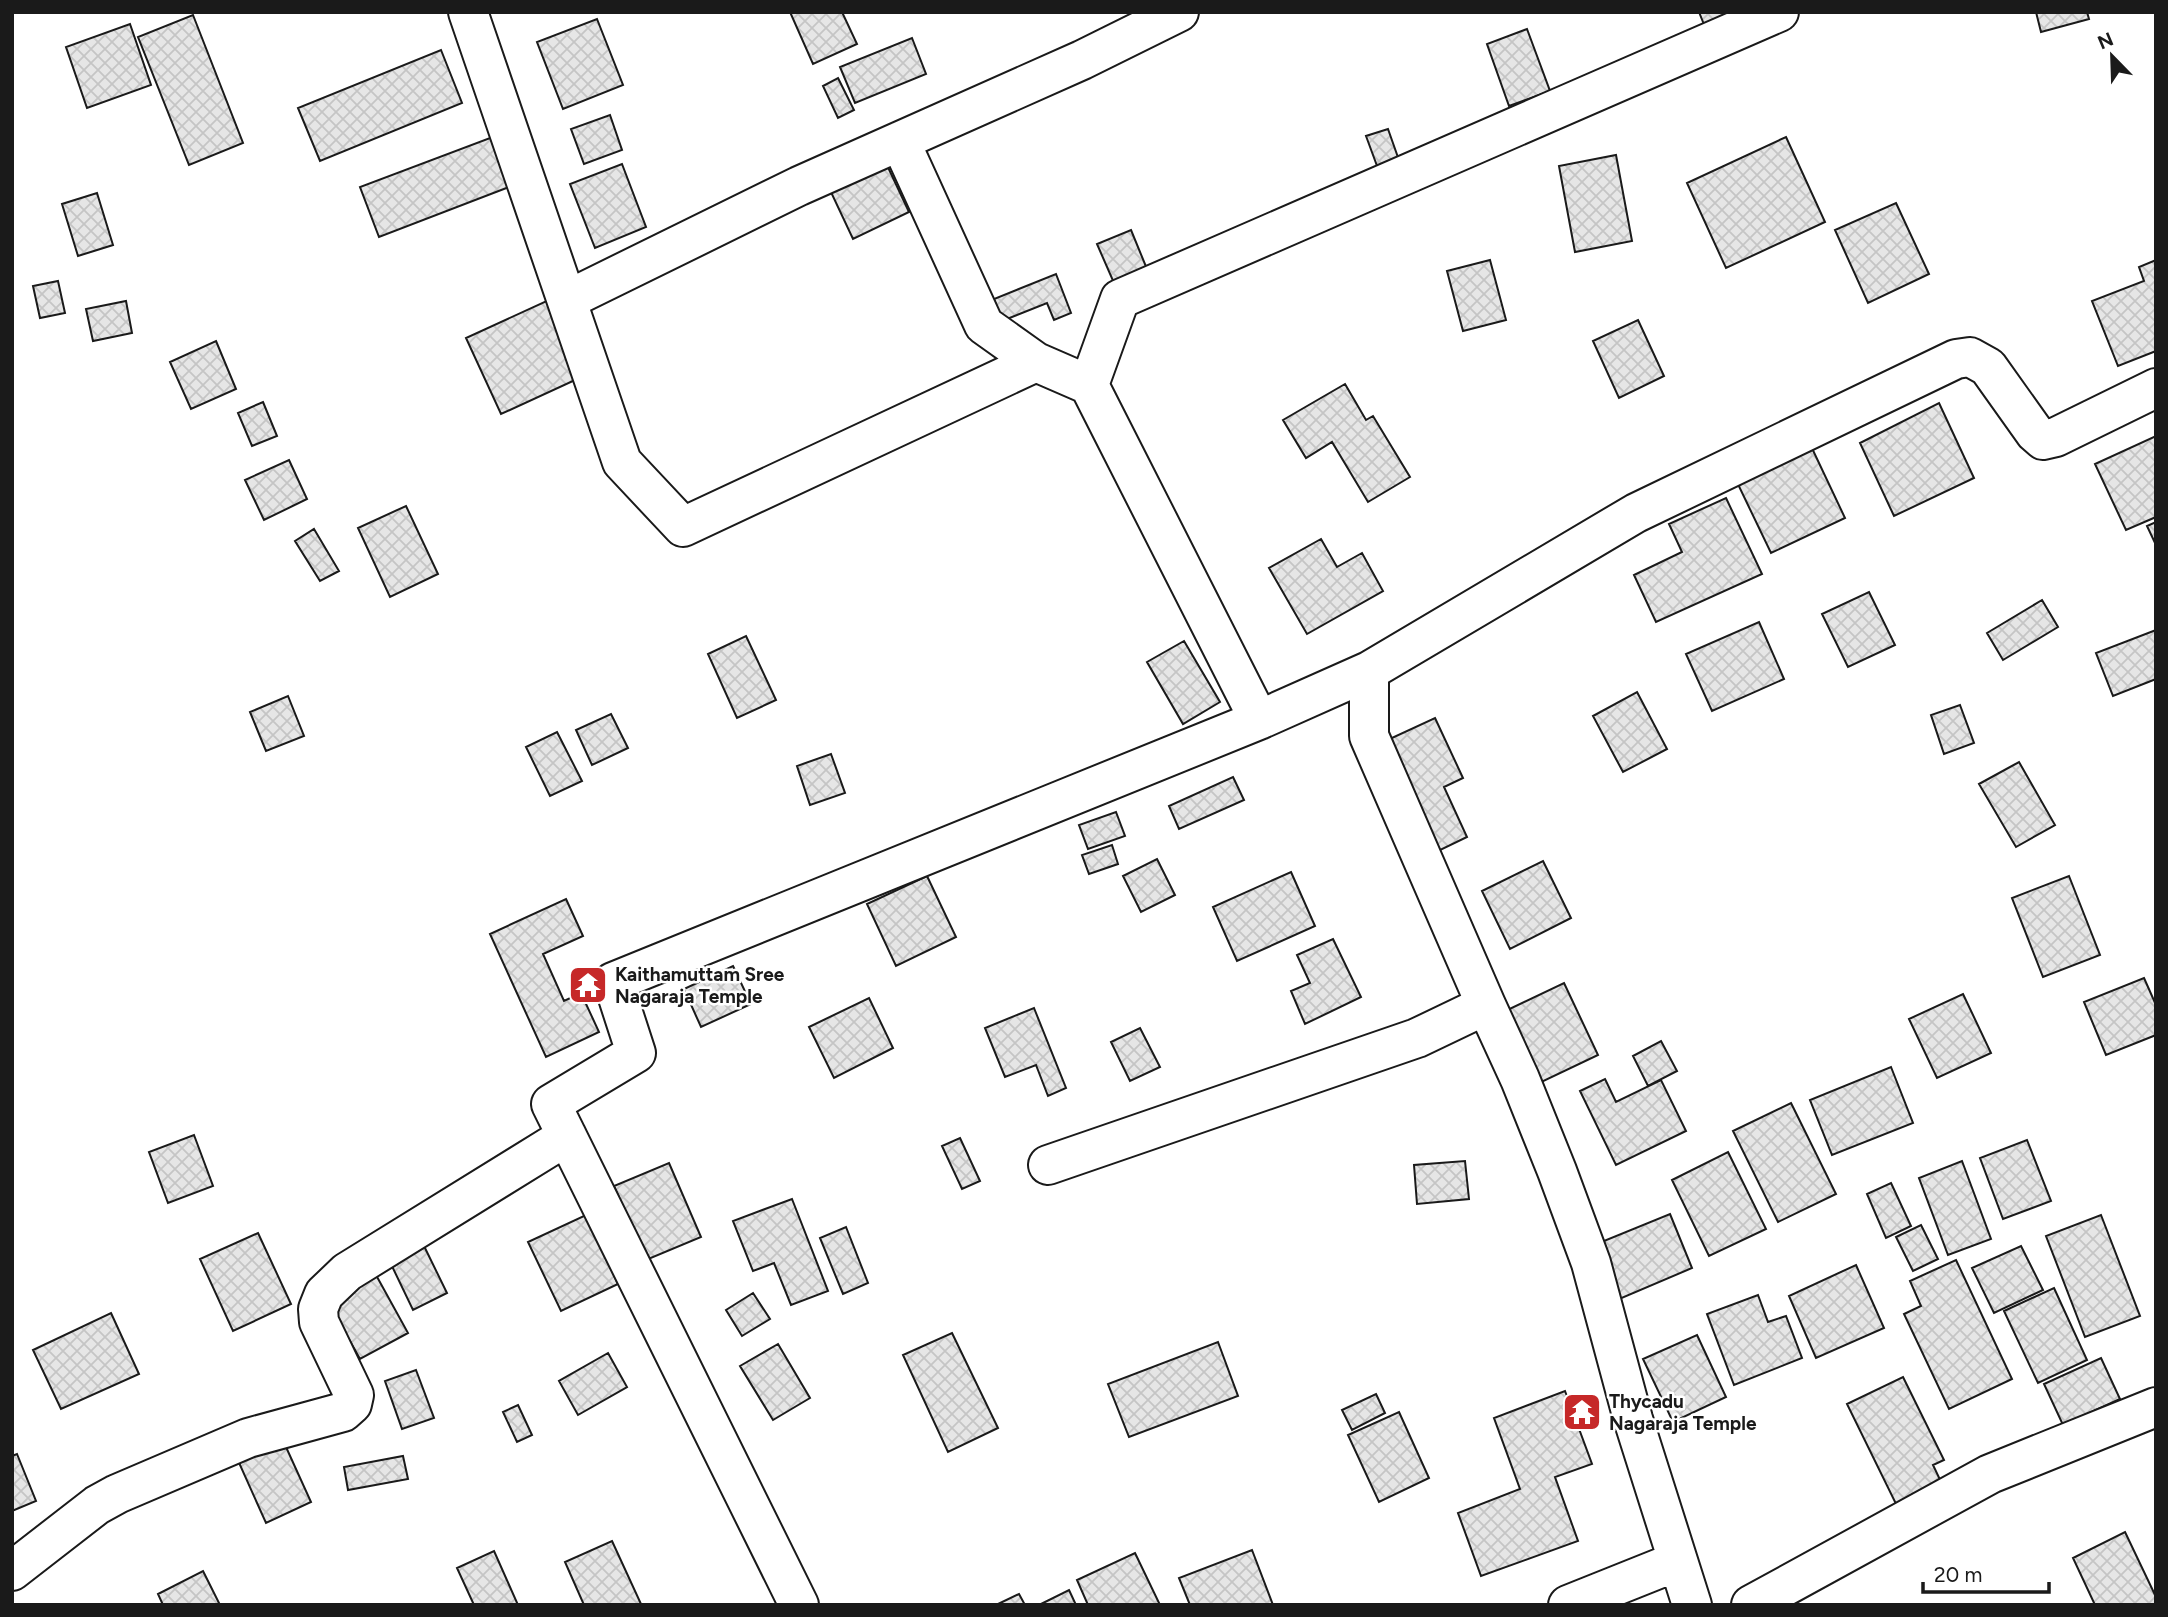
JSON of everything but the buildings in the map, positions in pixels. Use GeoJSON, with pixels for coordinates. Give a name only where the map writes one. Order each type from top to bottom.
{"type":"FeatureCollection","features":[{"type":"Feature","properties":{"kind":"street"},"geometry":{"type":"LineString","coordinates":[[468,12],[622,462],[683,527],[1037,362]]}},
{"type":"Feature","properties":{"kind":"street"},"geometry":{"type":"LineString","coordinates":[[567,300],[799,186],[1082,60],[1180,12]]}},
{"type":"Feature","properties":{"kind":"street"},"geometry":{"type":"LineString","coordinates":[[1089,385],[1120,299],[1779,12]]}},
{"type":"Feature","properties":{"kind":"street"},"geometry":{"type":"LineString","coordinates":[[900,141],[984,325],[1037,362],[1089,385],[1259,720]]}},
{"type":"Feature","properties":{"kind":"street"},"geometry":{"type":"LineString","coordinates":[[799,1605],[551,1104],[636,1053],[613,982],[1259,720],[1369,671],[1636,513],[1956,359],[1970,357],[1988,367],[2035,433],[2043,440],[2056,437],[2156,388]]}},
{"type":"Feature","properties":{"kind":"street"},"geometry":{"type":"LineString","coordinates":[[1369,671],[1369,736],[1521,1079],[1591,1263],[1633,1419],[1692,1605]]}},
{"type":"Feature","properties":{"kind":"street"},"geometry":{"type":"LineString","coordinates":[[1048,1165],[1417,1038],[1486,1005]]}},
{"type":"Feature","properties":{"kind":"street"},"geometry":{"type":"LineString","coordinates":[[12,1571],[97,1505],[117,1494],[248,1438],[343,1412],[352,1404],[354,1395],[319,1322],[318,1309],[324,1294],[347,1272],[384,1247],[567,1136]]}},
{"type":"Feature","properties":{"kind":"street"},"geometry":{"type":"LineString","coordinates":[[1751,1605],[1990,1474],[2156,1407]]}},
{"type":"Feature","properties":{"kind":"street"},"geometry":{"type":"LineString","coordinates":[[1568,1605],[1678,1561]]}},
{"type":"Feature","properties":{"kind":"place","name":"Kaithamuttam Sree Nagaraja Temple"},"geometry":{"type":"Point","coordinates":[588,985]}},
{"type":"Feature","properties":{"kind":"place","name":"Thycadu Nagaraja Temple"},"geometry":{"type":"Point","coordinates":[1582,1412]}}]}
